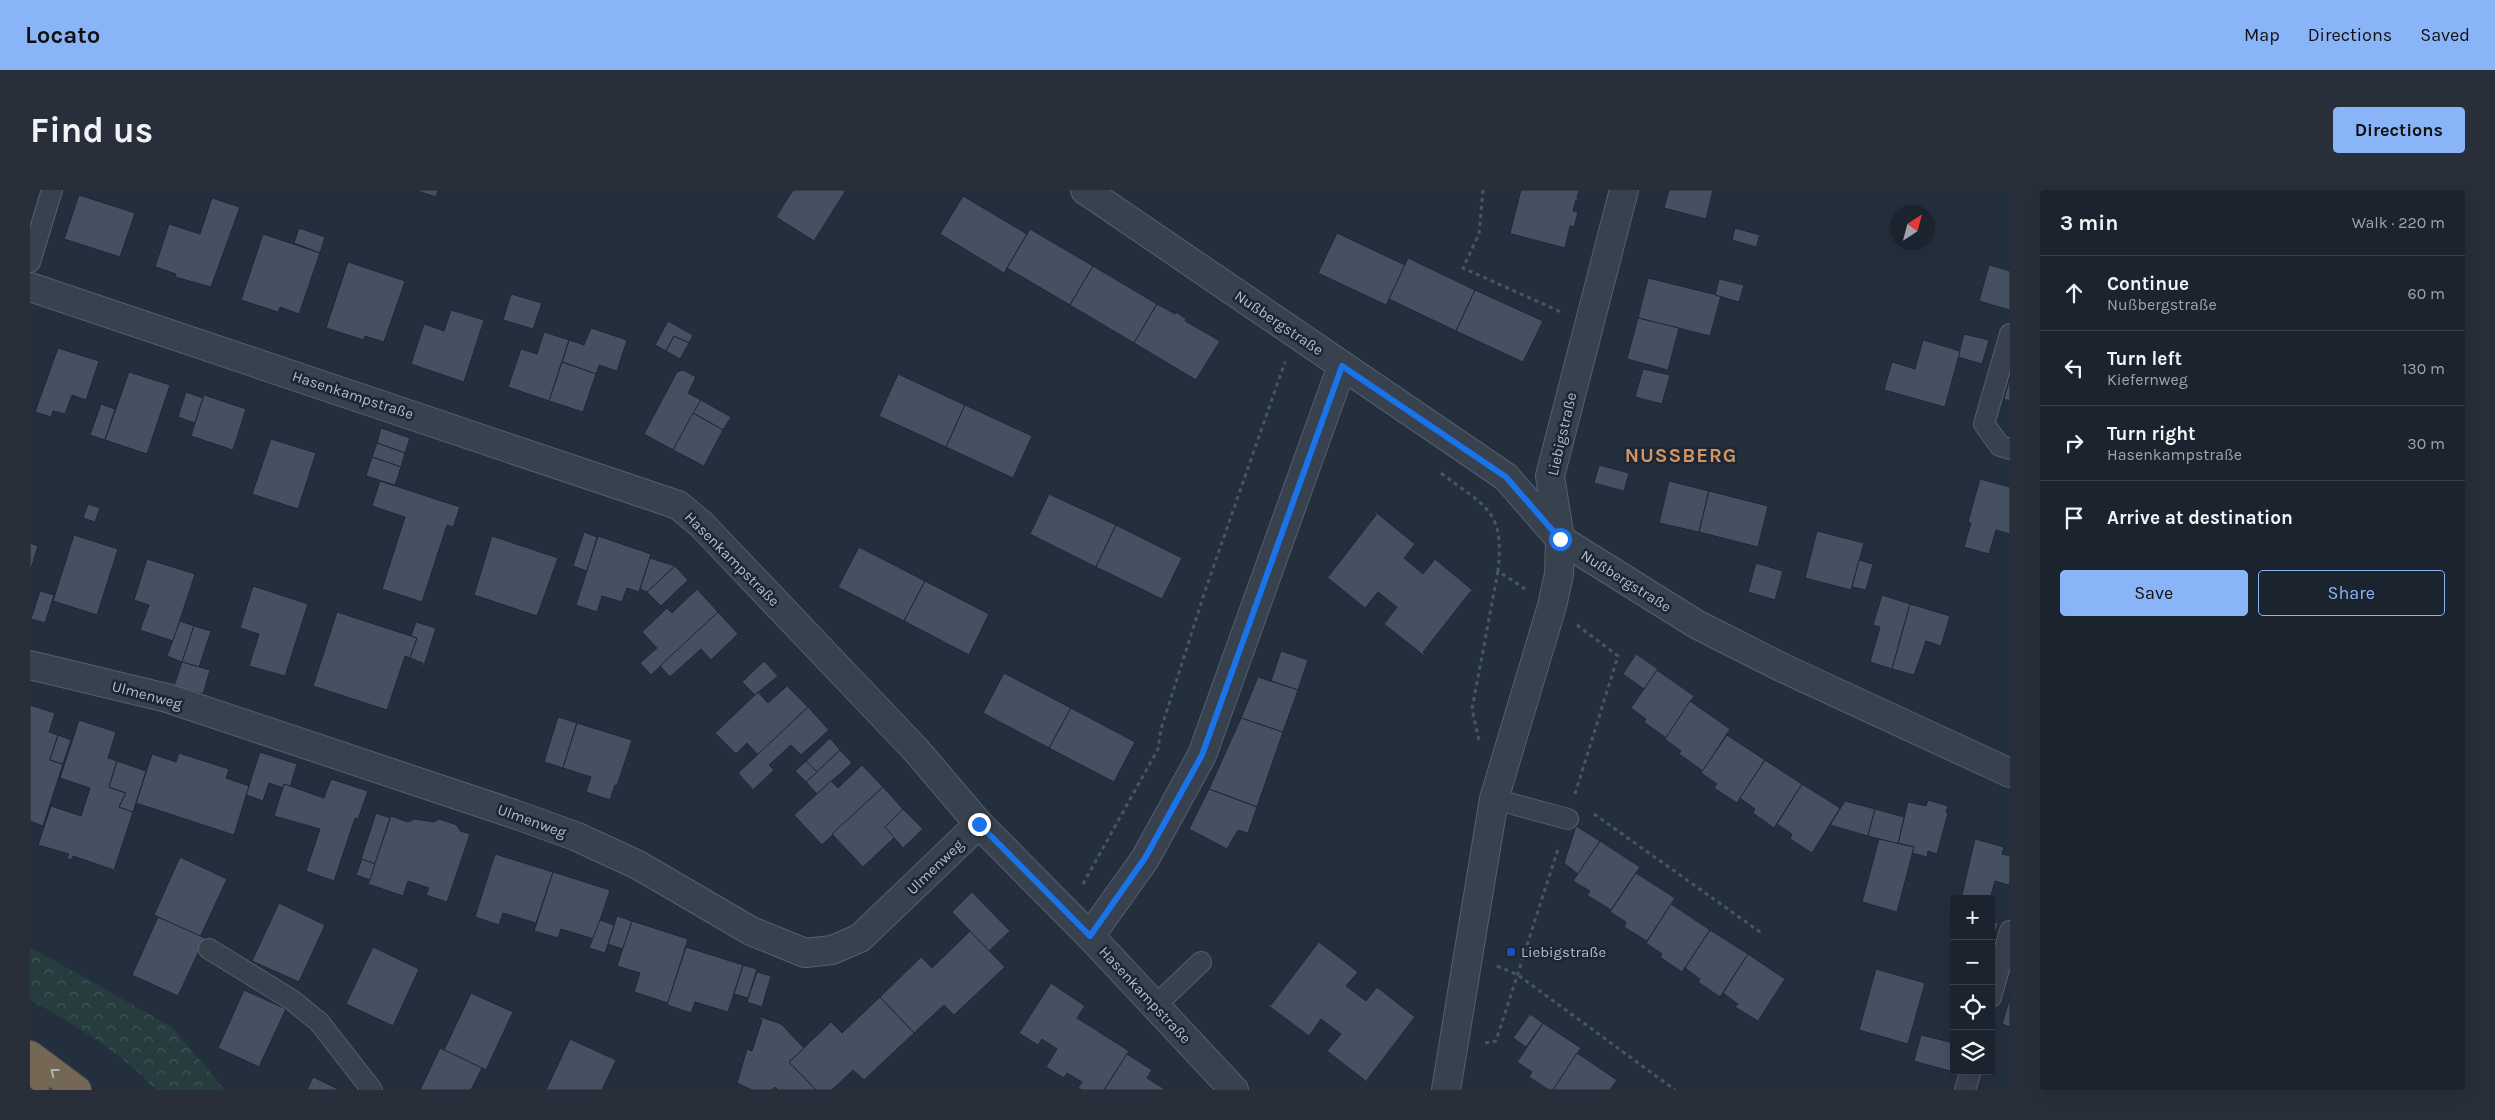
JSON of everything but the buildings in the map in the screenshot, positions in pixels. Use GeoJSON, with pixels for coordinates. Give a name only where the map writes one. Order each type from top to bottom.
{"type":"FeatureCollection","features":[{"type":"Feature","properties":{"kind":"highway"},"geometry":{"type":"LineString","coordinates":[[30,1055],[77,1090]]}},
{"type":"Feature","properties":{"kind":"highway"},"geometry":{"type":"LineString","coordinates":[[30,1085],[35,1090]]}},
{"type":"Feature","properties":{"kind":"street","name":"Nußbergstraße"},"geometry":{"type":"LineString","coordinates":[[1085,190],[1506,477],[1560,539],[1640,591],[1705,628],[1782,668],[2010,772]]}},
{"type":"Feature","properties":{"kind":"street","name":"Liebigstraße"},"geometry":{"type":"LineString","coordinates":[[1446,1090],[1494,799],[1552,606],[1559,574],[1560,539],[1550,476],[1624,190]]}},
{"type":"Feature","properties":{"kind":"street","name":"Hasenkampstraße"},"geometry":{"type":"LineString","coordinates":[[30,287],[678,505],[701,524],[916,750],[979,824],[1090,936],[1234,1090]]}},
{"type":"Feature","properties":{"kind":"street"},"geometry":{"type":"LineString","coordinates":[[1090,936],[1145,858],[1202,755],[1342,366]]}},
{"type":"Feature","properties":{"kind":"street","name":"Ulmenweg"},"geometry":{"type":"LineString","coordinates":[[30,665],[167,698],[575,836],[638,865],[751,930],[805,953],[832,950],[860,938],[979,824]]}},
{"type":"Feature","properties":{"kind":"lane"},"geometry":{"type":"LineString","coordinates":[[30,262],[52,190]]}},
{"type":"Feature","properties":{"kind":"lane"},"geometry":{"type":"LineString","coordinates":[[2010,334],[1984,424],[2000,446],[2010,449]]}},
{"type":"Feature","properties":{"kind":"lane"},"geometry":{"type":"LineString","coordinates":[[1494,799],[1568,819]]}},
{"type":"Feature","properties":{"kind":"lane"},"geometry":{"type":"LineString","coordinates":[[1994,985],[2010,931]]}},
{"type":"Feature","properties":{"kind":"lane"},"geometry":{"type":"LineString","coordinates":[[210,949],[292,1000],[319,1022],[372,1090]]}},
{"type":"Feature","properties":{"kind":"lane"},"geometry":{"type":"LineString","coordinates":[[1155,1006],[1201,962]]}},
{"type":"Feature","properties":{"kind":"lane"},"geometry":{"type":"LineString","coordinates":[[1965,1090],[1969,1075]]}},
{"type":"Feature","properties":{"kind":"path"},"geometry":{"type":"LineString","coordinates":[[1482,190],[1479,234],[1463,268],[1589,325]]}},
{"type":"Feature","properties":{"kind":"path"},"geometry":{"type":"LineString","coordinates":[[1066,913],[1158,749],[1161,730],[1208,582],[1295,334]]}},
{"type":"Feature","properties":{"kind":"path"},"geometry":{"type":"LineString","coordinates":[[1438,471],[1492,512],[1499,530],[1498,571],[1472,709],[1481,751],[1505,761]]}},
{"type":"Feature","properties":{"kind":"path"},"geometry":{"type":"LineString","coordinates":[[1498,571],[1552,606]]}},
{"type":"Feature","properties":{"kind":"path"},"geometry":{"type":"LineString","coordinates":[[1590,811],[1763,934]]}},
{"type":"Feature","properties":{"kind":"path"},"geometry":{"type":"LineString","coordinates":[[1469,954],[1518,975],[1675,1090]]}},
{"type":"Feature","properties":{"kind":"green space"},"geometry":{"type":"Polygon","coordinates":[[[30,947],[172,1027],[225,1090],[156,1090],[143,1076],[97,1040],[30,1000],[30,947]]]}},
{"type":"Feature","properties":{"kind":"place","name":"Liebigstraße"},"geometry":{"type":"Point","coordinates":[1511,952]}},
{"type":"Feature","properties":{"kind":"district","name":"NUSSBERG"},"geometry":{"type":"Point","coordinates":[1681,455]}},
{"type":"Feature","properties":{"kind":"route"},"geometry":{"type":"LineString","coordinates":[[979,824],[1090,936],[1145,858],[1202,755],[1342,366],[1506,477],[1560,539]]}}]}
